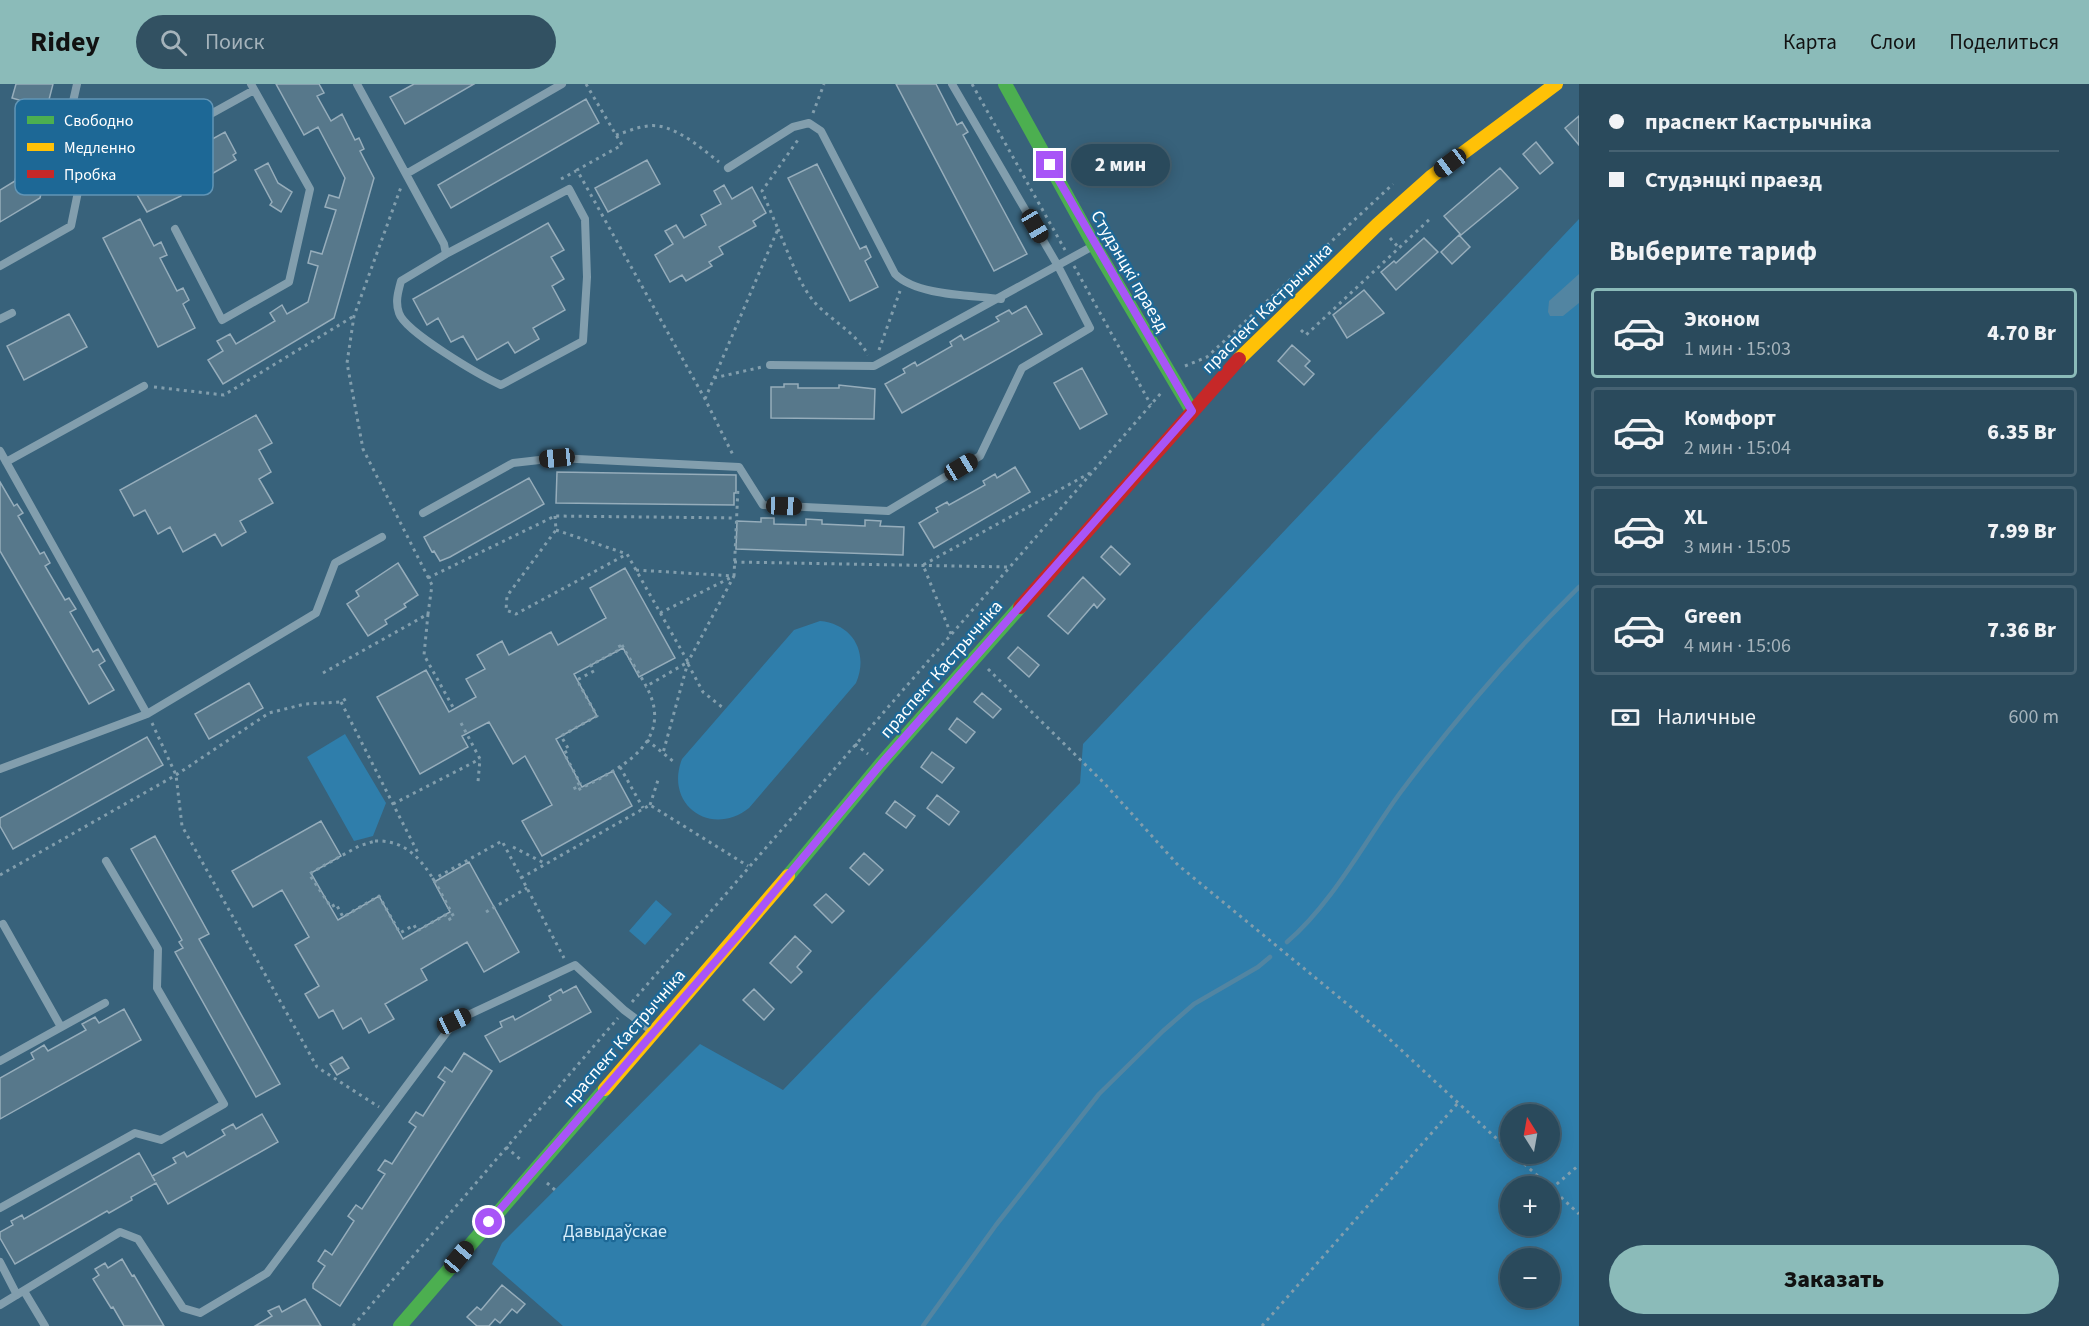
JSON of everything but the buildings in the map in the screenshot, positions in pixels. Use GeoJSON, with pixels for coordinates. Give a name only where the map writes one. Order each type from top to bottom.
{"type":"FeatureCollection","features":[{"type":"Feature","properties":{"kind":"main road","name":"Студэнцкі праезд"},"geometry":{"type":"LineString","coordinates":[[1005,84],[1094,245],[1192,411]]}},
{"type":"Feature","properties":{"kind":"main road","name":"праспект Кастрычніка"},"geometry":{"type":"LineString","coordinates":[[400,1326],[976,657],[1238,360],[1377,225],[1432,176],[1556,84]]}},
{"type":"Feature","properties":{"kind":"lane"},"geometry":{"type":"LineString","coordinates":[[74,99],[77,84]]}},
{"type":"Feature","properties":{"kind":"lane"},"geometry":{"type":"LineString","coordinates":[[359,84],[444,244],[446,254]]}},
{"type":"Feature","properties":{"kind":"lane"},"geometry":{"type":"LineString","coordinates":[[406,174],[562,84]]}},
{"type":"Feature","properties":{"kind":"lane"},"geometry":{"type":"LineString","coordinates":[[423,513],[513,463],[557,458],[739,467],[763,505],[888,511],[980,456],[1022,368],[1090,328],[1058,266],[952,84]]}},
{"type":"Feature","properties":{"kind":"lane"},"geometry":{"type":"LineString","coordinates":[[175,229],[222,320],[289,282],[310,189],[252,87],[213,110]]}},
{"type":"Feature","properties":{"kind":"lane"},"geometry":{"type":"LineString","coordinates":[[728,168],[793,126],[809,123],[821,131],[895,274],[903,282],[920,288],[1001,299]]}},
{"type":"Feature","properties":{"kind":"lane"},"geometry":{"type":"LineString","coordinates":[[569,189],[585,219],[587,277],[583,341],[501,385],[483,377],[418,334],[399,315],[397,296],[401,281],[446,254],[569,189]]}},
{"type":"Feature","properties":{"kind":"lane"},"geometry":{"type":"LineString","coordinates":[[0,266],[71,225],[77,195]]}},
{"type":"Feature","properties":{"kind":"lane"},"geometry":{"type":"LineString","coordinates":[[770,365],[874,366],[1001,299],[1094,245]]}},
{"type":"Feature","properties":{"kind":"lane"},"geometry":{"type":"LineString","coordinates":[[0,319],[12,313]]}},
{"type":"Feature","properties":{"kind":"lane"},"geometry":{"type":"LineString","coordinates":[[6,462],[144,386]]}},
{"type":"Feature","properties":{"kind":"lane"},"geometry":{"type":"LineString","coordinates":[[0,451],[147,714]]}},
{"type":"Feature","properties":{"kind":"lane"},"geometry":{"type":"LineString","coordinates":[[0,769],[147,714],[316,613],[335,563],[382,537]]}},
{"type":"Feature","properties":{"kind":"lane"},"geometry":{"type":"LineString","coordinates":[[0,1208],[135,1133],[161,1140],[224,1104],[157,988],[158,949],[106,861]]}},
{"type":"Feature","properties":{"kind":"lane"},"geometry":{"type":"LineString","coordinates":[[3,924],[61,1027]]}},
{"type":"Feature","properties":{"kind":"lane"},"geometry":{"type":"LineString","coordinates":[[0,1305],[120,1232],[138,1239],[183,1308],[200,1314],[267,1273],[454,1021],[575,965],[624,1010],[653,1031]]}},
{"type":"Feature","properties":{"kind":"lane"},"geometry":{"type":"LineString","coordinates":[[0,1061],[105,1003]]}},
{"type":"Feature","properties":{"kind":"lane"},"geometry":{"type":"LineString","coordinates":[[0,1262],[45,1326]]}},
{"type":"Feature","properties":{"kind":"path"},"geometry":{"type":"LineString","coordinates":[[586,84],[622,146],[577,170],[705,399],[739,467],[734,576],[688,662],[663,753]]}},
{"type":"Feature","properties":{"kind":"path"},"geometry":{"type":"LineString","coordinates":[[824,84],[809,123],[762,191],[796,271],[815,303],[862,343],[874,366]]}},
{"type":"Feature","properties":{"kind":"path"},"geometry":{"type":"LineString","coordinates":[[972,84],[1151,405]]}},
{"type":"Feature","properties":{"kind":"path"},"geometry":{"type":"LineString","coordinates":[[616,135],[650,125],[663,127],[690,141],[728,168]]}},
{"type":"Feature","properties":{"kind":"path"},"geometry":{"type":"LineString","coordinates":[[406,174],[354,316],[347,363],[363,449],[432,585],[424,655],[454,709]]}},
{"type":"Feature","properties":{"kind":"path"},"geometry":{"type":"LineString","coordinates":[[1301,330],[1306,335],[1432,217]]}},
{"type":"Feature","properties":{"kind":"path"},"geometry":{"type":"LineString","coordinates":[[705,399],[778,230]]}},
{"type":"Feature","properties":{"kind":"path"},"geometry":{"type":"LineString","coordinates":[[874,366],[890,314],[903,282]]}},
{"type":"Feature","properties":{"kind":"path"},"geometry":{"type":"LineString","coordinates":[[144,386],[224,395],[354,316]]}},
{"type":"Feature","properties":{"kind":"path"},"geometry":{"type":"LineString","coordinates":[[714,378],[770,365]]}},
{"type":"Feature","properties":{"kind":"path"},"geometry":{"type":"LineString","coordinates":[[923,565],[1093,472]]}},
{"type":"Feature","properties":{"kind":"path"},"geometry":{"type":"LineString","coordinates":[[428,578],[555,516],[736,518]]}},
{"type":"Feature","properties":{"kind":"path"},"geometry":{"type":"LineString","coordinates":[[555,516],[556,530],[507,596],[506,610],[516,614],[627,554]]}},
{"type":"Feature","properties":{"kind":"path"},"geometry":{"type":"LineString","coordinates":[[556,530],[627,554],[703,692],[722,707]]}},
{"type":"Feature","properties":{"kind":"path"},"geometry":{"type":"LineString","coordinates":[[734,562],[1010,567]]}},
{"type":"Feature","properties":{"kind":"path"},"geometry":{"type":"LineString","coordinates":[[923,565],[951,634]]}},
{"type":"Feature","properties":{"kind":"path"},"geometry":{"type":"LineString","coordinates":[[636,570],[734,576]]}},
{"type":"Feature","properties":{"kind":"path"},"geometry":{"type":"LineString","coordinates":[[660,614],[734,576]]}},
{"type":"Feature","properties":{"kind":"path"},"geometry":{"type":"LineString","coordinates":[[323,673],[428,614]]}},
{"type":"Feature","properties":{"kind":"path"},"geometry":{"type":"LineString","coordinates":[[622,645],[645,687],[653,702],[654,713],[647,740],[633,758],[576,791],[574,786],[580,783],[564,753],[569,750],[561,736],[597,716],[578,680],[594,670],[591,665],[617,651],[616,648],[622,645]]}},
{"type":"Feature","properties":{"kind":"path"},"geometry":{"type":"LineString","coordinates":[[976,657],[1105,784],[1178,865],[1385,1035],[1500,1141]]}},
{"type":"Feature","properties":{"kind":"path"},"geometry":{"type":"LineString","coordinates":[[645,687],[688,662]]}},
{"type":"Feature","properties":{"kind":"path"},"geometry":{"type":"LineString","coordinates":[[0,875],[176,775],[269,713],[305,705],[341,702],[350,697]]}},
{"type":"Feature","properties":{"kind":"path"},"geometry":{"type":"LineString","coordinates":[[341,702],[423,863],[454,917],[448,920],[445,915],[417,931],[414,925],[400,933],[379,896],[343,917],[336,904],[331,907],[309,874],[359,846],[375,841],[400,844],[409,849],[423,863]]}},
{"type":"Feature","properties":{"kind":"path"},"geometry":{"type":"LineString","coordinates":[[147,714],[176,775],[182,826],[317,1067],[387,1112]]}},
{"type":"Feature","properties":{"kind":"path"},"geometry":{"type":"LineString","coordinates":[[460,723],[480,759],[478,782]]}},
{"type":"Feature","properties":{"kind":"path"},"geometry":{"type":"LineString","coordinates":[[353,1326],[748,866],[872,726]]}},
{"type":"Feature","properties":{"kind":"path"},"geometry":{"type":"LineString","coordinates":[[647,740],[674,762]]}},
{"type":"Feature","properties":{"kind":"path"},"geometry":{"type":"LineString","coordinates":[[393,804],[480,759]]}},
{"type":"Feature","properties":{"kind":"path"},"geometry":{"type":"LineString","coordinates":[[620,767],[643,808]]}},
{"type":"Feature","properties":{"kind":"path"},"geometry":{"type":"LineString","coordinates":[[521,878],[650,804],[658,780]]}},
{"type":"Feature","properties":{"kind":"path"},"geometry":{"type":"LineString","coordinates":[[650,804],[748,866]]}},
{"type":"Feature","properties":{"kind":"path"},"geometry":{"type":"LineString","coordinates":[[432,880],[502,841],[569,968]]}},
{"type":"Feature","properties":{"kind":"path"},"geometry":{"type":"LineString","coordinates":[[513,847],[546,864]]}},
{"type":"Feature","properties":{"kind":"path"},"geometry":{"type":"LineString","coordinates":[[486,912],[527,888]]}},
{"type":"Feature","properties":{"kind":"path"},"geometry":{"type":"LineString","coordinates":[[1262,1326],[1458,1102]]}},
{"type":"Feature","properties":{"kind":"path"},"geometry":{"type":"LineString","coordinates":[[506,1148],[525,1164]]}},
{"type":"Feature","properties":{"kind":"path"},"geometry":{"type":"LineString","coordinates":[[1525,1164],[1538,1176]]}},
{"type":"Feature","properties":{"kind":"path"},"geometry":{"type":"LineString","coordinates":[[1560,1179],[1579,1165]]}},
{"type":"Feature","properties":{"kind":"path"},"geometry":{"type":"LineString","coordinates":[[547,1183],[555,1190]]}},
{"type":"Feature","properties":{"kind":"path"},"geometry":{"type":"LineString","coordinates":[[1560,1196],[1579,1214]]}},
{"type":"Feature","properties":{"kind":"green space","name":"Давыдаўскае"},"geometry":{"type":"Polygon","coordinates":[[[1579,219],[1579,1326],[563,1326],[492,1264],[502,1243],[700,1044],[783,1090],[1080,783],[1083,744],[1579,219]]]}},
{"type":"Feature","properties":{"kind":"green space"},"geometry":{"type":"Polygon","coordinates":[[[820,621],[832,623],[841,628],[855,642],[860,661],[860,672],[856,683],[749,808],[734,816],[720,819],[706,818],[694,812],[685,803],[680,790],[678,776],[682,759],[794,630],[820,621]]]}},
{"type":"Feature","properties":{"kind":"green space"},"geometry":{"type":"Polygon","coordinates":[[[345,734],[386,803],[373,836],[354,841],[307,757],[345,734]]]}},
{"type":"Feature","properties":{"kind":"green space"},"geometry":{"type":"Polygon","coordinates":[[[656,900],[672,914],[645,945],[629,931],[656,900]]]}},
{"type":"Feature","properties":{"kind":"shaded area"},"geometry":{"type":"Polygon","coordinates":[[[1579,274],[1579,303],[1563,316],[1550,316],[1549,301],[1579,274]]]}},
{"type":"Feature","properties":{"kind":"waterway"},"geometry":{"type":"LineString","coordinates":[[1287,942],[1303,927],[1333,891],[1400,793],[1463,713],[1508,661],[1579,587]]}},
{"type":"Feature","properties":{"kind":"waterway"},"geometry":{"type":"LineString","coordinates":[[923,1326],[996,1225],[1099,1094],[1194,1004],[1258,967],[1270,957]]}},
{"type":"Feature","properties":{"kind":"traffic: fast"},"geometry":{"type":"LineString","coordinates":[[1005,84],[1094,245],[1192,411]]}},
{"type":"Feature","properties":{"kind":"traffic: fast"},"geometry":{"type":"LineString","coordinates":[[788,876],[881,764],[1020,607]]}},
{"type":"Feature","properties":{"kind":"traffic: fast"},"geometry":{"type":"LineString","coordinates":[[400,1326],[605,1089]]}},
{"type":"Feature","properties":{"kind":"traffic: slow"},"geometry":{"type":"LineString","coordinates":[[1239,359],[1377,225],[1432,176],[1556,84]]}},
{"type":"Feature","properties":{"kind":"traffic: slow"},"geometry":{"type":"LineString","coordinates":[[605,1089],[788,876]]}},
{"type":"Feature","properties":{"kind":"traffic: jam"},"geometry":{"type":"LineString","coordinates":[[1020,607],[1239,359]]}},
{"type":"Feature","properties":{"kind":"route"},"geometry":{"type":"LineString","coordinates":[[489,1222],[741,932],[881,764],[1192,411],[1094,245],[1050,165]]}}]}
